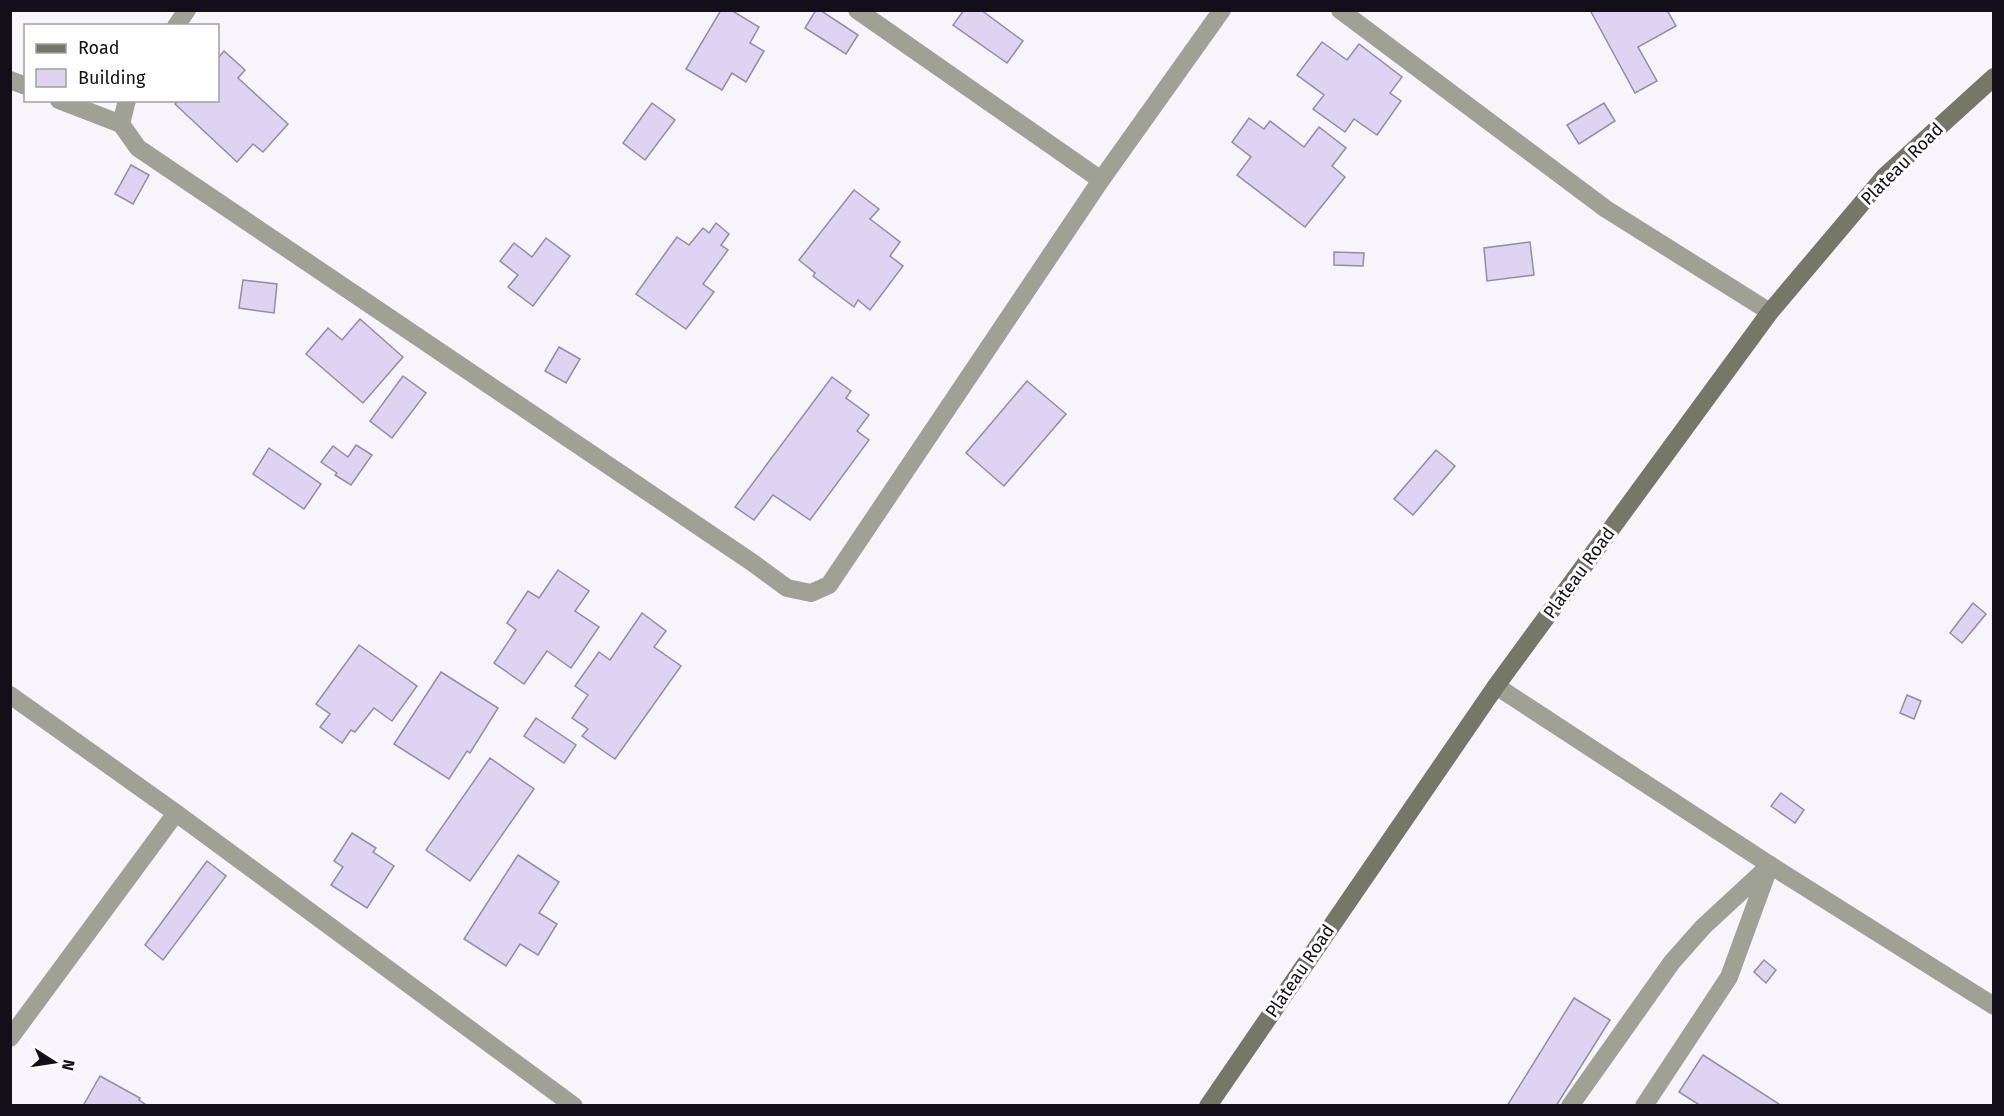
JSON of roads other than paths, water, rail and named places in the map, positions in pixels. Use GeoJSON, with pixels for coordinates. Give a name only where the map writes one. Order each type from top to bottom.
{"type":"FeatureCollection","features":[{"type":"Feature","properties":{"kind":"street"},"geometry":{"type":"LineString","coordinates":[[177,24],[187,10]]}},
{"type":"Feature","properties":{"kind":"street"},"geometry":{"type":"LineString","coordinates":[[857,10],[1101,180]]}},
{"type":"Feature","properties":{"kind":"street"},"geometry":{"type":"LineString","coordinates":[[64,102],[121,124],[138,148],[787,588],[812,593],[829,585],[1101,180],[1222,10]]}},
{"type":"Feature","properties":{"kind":"street"},"geometry":{"type":"LineString","coordinates":[[1340,10],[1606,209],[1770,312]]}},
{"type":"Feature","properties":{"kind":"street","name":"Plateau Road"},"geometry":{"type":"LineString","coordinates":[[1208,1106],[1496,686],[1770,312],[1884,177],[1994,77]]}},
{"type":"Feature","properties":{"kind":"street"},"geometry":{"type":"LineString","coordinates":[[121,124],[126,102]]}},
{"type":"Feature","properties":{"kind":"street"},"geometry":{"type":"LineString","coordinates":[[1496,686],[1770,865],[1994,1006]]}},
{"type":"Feature","properties":{"kind":"street"},"geometry":{"type":"LineString","coordinates":[[10,695],[176,813],[574,1106]]}},
{"type":"Feature","properties":{"kind":"street"},"geometry":{"type":"LineString","coordinates":[[10,1038],[176,813]]}},
{"type":"Feature","properties":{"kind":"street"},"geometry":{"type":"LineString","coordinates":[[1570,1106],[1672,962],[1703,927],[1770,865]]}},
{"type":"Feature","properties":{"kind":"street"},"geometry":{"type":"LineString","coordinates":[[1644,1106],[1730,977],[1770,865]]}}]}
